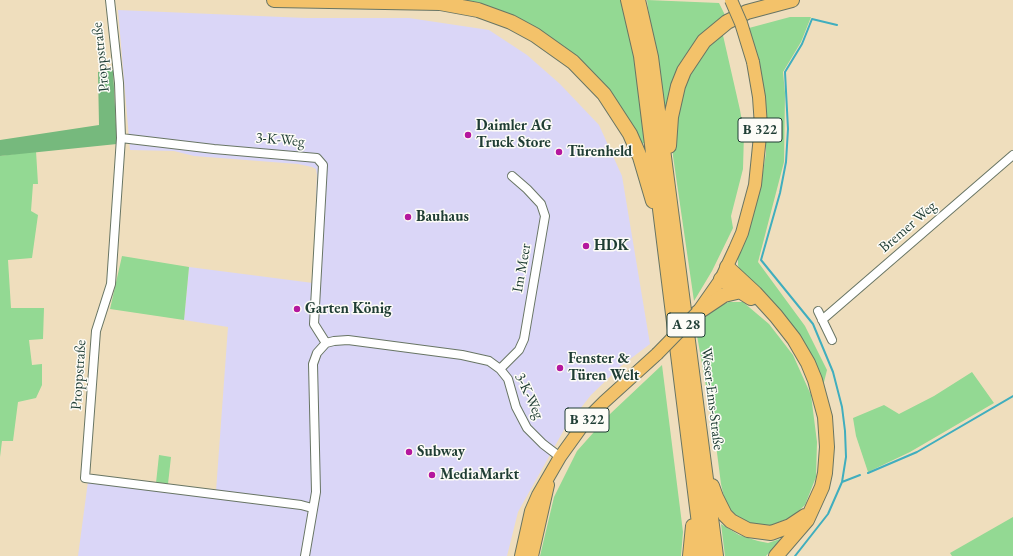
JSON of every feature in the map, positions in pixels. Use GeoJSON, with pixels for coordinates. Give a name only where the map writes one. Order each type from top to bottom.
{"type":"FeatureCollection","features":[{"type":"Feature","properties":{"kind":"highway"},"geometry":{"type":"LineString","coordinates":[[274,0],[440,2],[478,10],[510,22],[535,35],[573,62],[604,94],[616,112],[640,157],[661,226]]}},
{"type":"Feature","properties":{"kind":"highway"},"geometry":{"type":"LineString","coordinates":[[666,174],[673,102],[684,71],[696,52],[704,41],[727,22],[747,12],[792,0]]}},
{"type":"Feature","properties":{"kind":"highway"},"geometry":{"type":"LineString","coordinates":[[634,5],[658,186],[661,226]]}},
{"type":"Feature","properties":{"kind":"highway"},"geometry":{"type":"LineString","coordinates":[[634,5],[651,57],[666,174]]}},
{"type":"Feature","properties":{"kind":"highway","name":"Weser-Ems-Straße"},"geometry":{"type":"LineString","coordinates":[[666,174],[716,556]]}},
{"type":"Feature","properties":{"kind":"highway","name":"Weser-Ems-Straße"},"geometry":{"type":"LineString","coordinates":[[661,226],[703,556]]}},
{"type":"Feature","properties":{"kind":"highway"},"geometry":{"type":"LineString","coordinates":[[724,273],[741,291],[752,299],[765,304]]}},
{"type":"Feature","properties":{"kind":"highway"},"geometry":{"type":"LineString","coordinates":[[724,273],[765,304],[794,339],[808,363],[823,405],[827,447],[825,473],[819,495],[801,529],[776,556]]}},
{"type":"Feature","properties":{"kind":"highway"},"geometry":{"type":"LineString","coordinates":[[698,313],[724,294],[741,291]]}},
{"type":"Feature","properties":{"kind":"highway"},"geometry":{"type":"LineString","coordinates":[[703,458],[725,515],[739,526],[759,533],[770,533],[790,526],[810,512]]}},
{"type":"Feature","properties":{"kind":"highway"},"geometry":{"type":"LineString","coordinates":[[690,556],[696,499]]}},
{"type":"Feature","properties":{"kind":"main road","name":"B 322"},"geometry":{"type":"LineString","coordinates":[[521,556],[530,511],[560,457],[588,418],[657,354],[698,313],[724,273],[742,233],[752,197],[758,166],[760,113],[753,62],[741,23],[731,0]]}},
{"type":"Feature","properties":{"kind":"main road","name":"B 322"},"geometry":{"type":"LineString","coordinates":[[532,556],[551,472]]}},
{"type":"Feature","properties":{"kind":"street","name":"Proppstraße"},"geometry":{"type":"LineString","coordinates":[[110,0],[119,82],[120,138],[111,284],[96,331],[85,478],[301,505],[312,508]]}},
{"type":"Feature","properties":{"kind":"street","name":"3-K-Weg"},"geometry":{"type":"LineString","coordinates":[[120,138],[214,149],[317,158],[323,164],[324,171],[314,324],[326,344],[334,341],[348,340],[462,355],[489,361],[500,369],[508,379],[516,407],[527,428],[543,444],[560,457]]}},
{"type":"Feature","properties":{"kind":"street","name":"Bremer Weg"},"geometry":{"type":"LineString","coordinates":[[822,320],[1013,155]]}},
{"type":"Feature","properties":{"kind":"street","name":"Im Meer"},"geometry":{"type":"LineString","coordinates":[[500,369],[519,350],[524,339],[545,216],[541,204],[512,176]]}},
{"type":"Feature","properties":{"kind":"street"},"geometry":{"type":"LineString","coordinates":[[818,311],[832,340]]}},
{"type":"Feature","properties":{"kind":"street"},"geometry":{"type":"LineString","coordinates":[[305,556],[312,508],[316,498],[317,477],[313,364],[317,353],[326,344]]}},
{"type":"Feature","properties":{"kind":"shaded area"},"geometry":{"type":"Polygon","coordinates":[[[118,10],[306,18],[409,18],[489,30],[527,55],[560,84],[599,125],[622,176],[650,344],[621,366],[591,395],[565,428],[518,512],[507,556],[78,556],[89,474],[216,491],[228,327],[184,320],[189,267],[313,283],[316,169],[298,164],[194,156],[174,151],[130,150],[118,10]]]}},
{"type":"Feature","properties":{"kind":"green space"},"geometry":{"type":"Polygon","coordinates":[[[455,0],[623,0],[635,50],[646,142],[642,144],[611,95],[573,53],[519,18],[455,0]]]}},
{"type":"Feature","properties":{"kind":"green space"},"geometry":{"type":"Polygon","coordinates":[[[647,0],[719,3],[725,15],[682,60],[672,84],[668,100],[665,134],[647,0]]]}},
{"type":"Feature","properties":{"kind":"green space"},"geometry":{"type":"Polygon","coordinates":[[[790,17],[811,17],[801,42],[783,72],[785,93],[784,162],[758,262],[805,326],[827,370],[823,386],[740,271],[738,265],[738,256],[749,231],[760,191],[766,153],[765,93],[758,59],[749,28],[790,17]]]}},
{"type":"Feature","properties":{"kind":"green space"},"geometry":{"type":"Polygon","coordinates":[[[722,31],[744,133],[743,169],[731,216],[733,228],[712,271],[694,301],[673,156],[673,131],[690,67],[705,48],[722,31]]]}},
{"type":"Feature","properties":{"kind":"green space"},"geometry":{"type":"Polygon","coordinates":[[[113,70],[117,144],[0,156],[0,140],[99,125],[98,72],[113,70]]]}},
{"type":"Feature","properties":{"kind":"green space"},"geometry":{"type":"Polygon","coordinates":[[[36,151],[38,184],[33,184],[31,211],[38,215],[32,258],[8,260],[11,308],[44,308],[43,339],[29,340],[32,365],[42,364],[42,385],[36,398],[18,402],[13,441],[2,441],[0,457],[0,156],[36,151]]]}},
{"type":"Feature","properties":{"kind":"green space"},"geometry":{"type":"Polygon","coordinates":[[[122,256],[189,267],[184,320],[110,309],[122,256]]]}},
{"type":"Feature","properties":{"kind":"green space"},"geometry":{"type":"Polygon","coordinates":[[[729,302],[743,302],[769,324],[793,355],[811,395],[817,442],[816,477],[805,505],[792,517],[771,525],[753,525],[736,515],[726,505],[721,484],[715,437],[696,330],[712,309],[729,302]]]}},
{"type":"Feature","properties":{"kind":"green space"},"geometry":{"type":"Polygon","coordinates":[[[662,365],[683,532],[681,556],[540,556],[554,497],[577,451],[610,414],[662,365]]]}},
{"type":"Feature","properties":{"kind":"green space"},"geometry":{"type":"Polygon","coordinates":[[[972,372],[994,403],[910,452],[868,472],[856,436],[853,418],[884,405],[899,414],[934,396],[972,372]]]}},
{"type":"Feature","properties":{"kind":"green space"},"geometry":{"type":"Polygon","coordinates":[[[159,455],[171,457],[168,484],[156,483],[159,455]]]}},
{"type":"Feature","properties":{"kind":"green space"},"geometry":{"type":"Polygon","coordinates":[[[1013,517],[1013,556],[952,556],[950,553],[1013,517]]]}},
{"type":"Feature","properties":{"kind":"green space"},"geometry":{"type":"Polygon","coordinates":[[[721,524],[739,535],[758,541],[768,543],[783,538],[766,556],[725,556],[721,524]]]}},
{"type":"Feature","properties":{"kind":"waterway"},"geometry":{"type":"LineString","coordinates":[[837,25],[812,19],[802,44],[785,72],[788,129],[786,162],[780,193],[761,260],[813,324],[833,372],[842,407],[845,431],[846,457],[842,482]]}},
{"type":"Feature","properties":{"kind":"waterway"},"geometry":{"type":"LineString","coordinates":[[868,473],[917,452],[1013,396]]}},
{"type":"Feature","properties":{"kind":"waterway"},"geometry":{"type":"LineString","coordinates":[[795,556],[828,514],[842,482],[860,475]]}},
{"type":"Feature","properties":{"kind":"place","name":"Daimler AG Truck Store"},"geometry":{"type":"Point","coordinates":[468,135]}},
{"type":"Feature","properties":{"kind":"place","name":"Türenheld"},"geometry":{"type":"Point","coordinates":[559,152]}},
{"type":"Feature","properties":{"kind":"place","name":"Bauhaus"},"geometry":{"type":"Point","coordinates":[408,217]}},
{"type":"Feature","properties":{"kind":"place","name":"HDK"},"geometry":{"type":"Point","coordinates":[586,246]}},
{"type":"Feature","properties":{"kind":"place","name":"Garten König"},"geometry":{"type":"Point","coordinates":[297,309]}},
{"type":"Feature","properties":{"kind":"place","name":"Fenster & Türen Welt"},"geometry":{"type":"Point","coordinates":[560,368]}},
{"type":"Feature","properties":{"kind":"place","name":"Subway"},"geometry":{"type":"Point","coordinates":[409,452]}},
{"type":"Feature","properties":{"kind":"place","name":"MediaMarkt"},"geometry":{"type":"Point","coordinates":[432,475]}}]}
